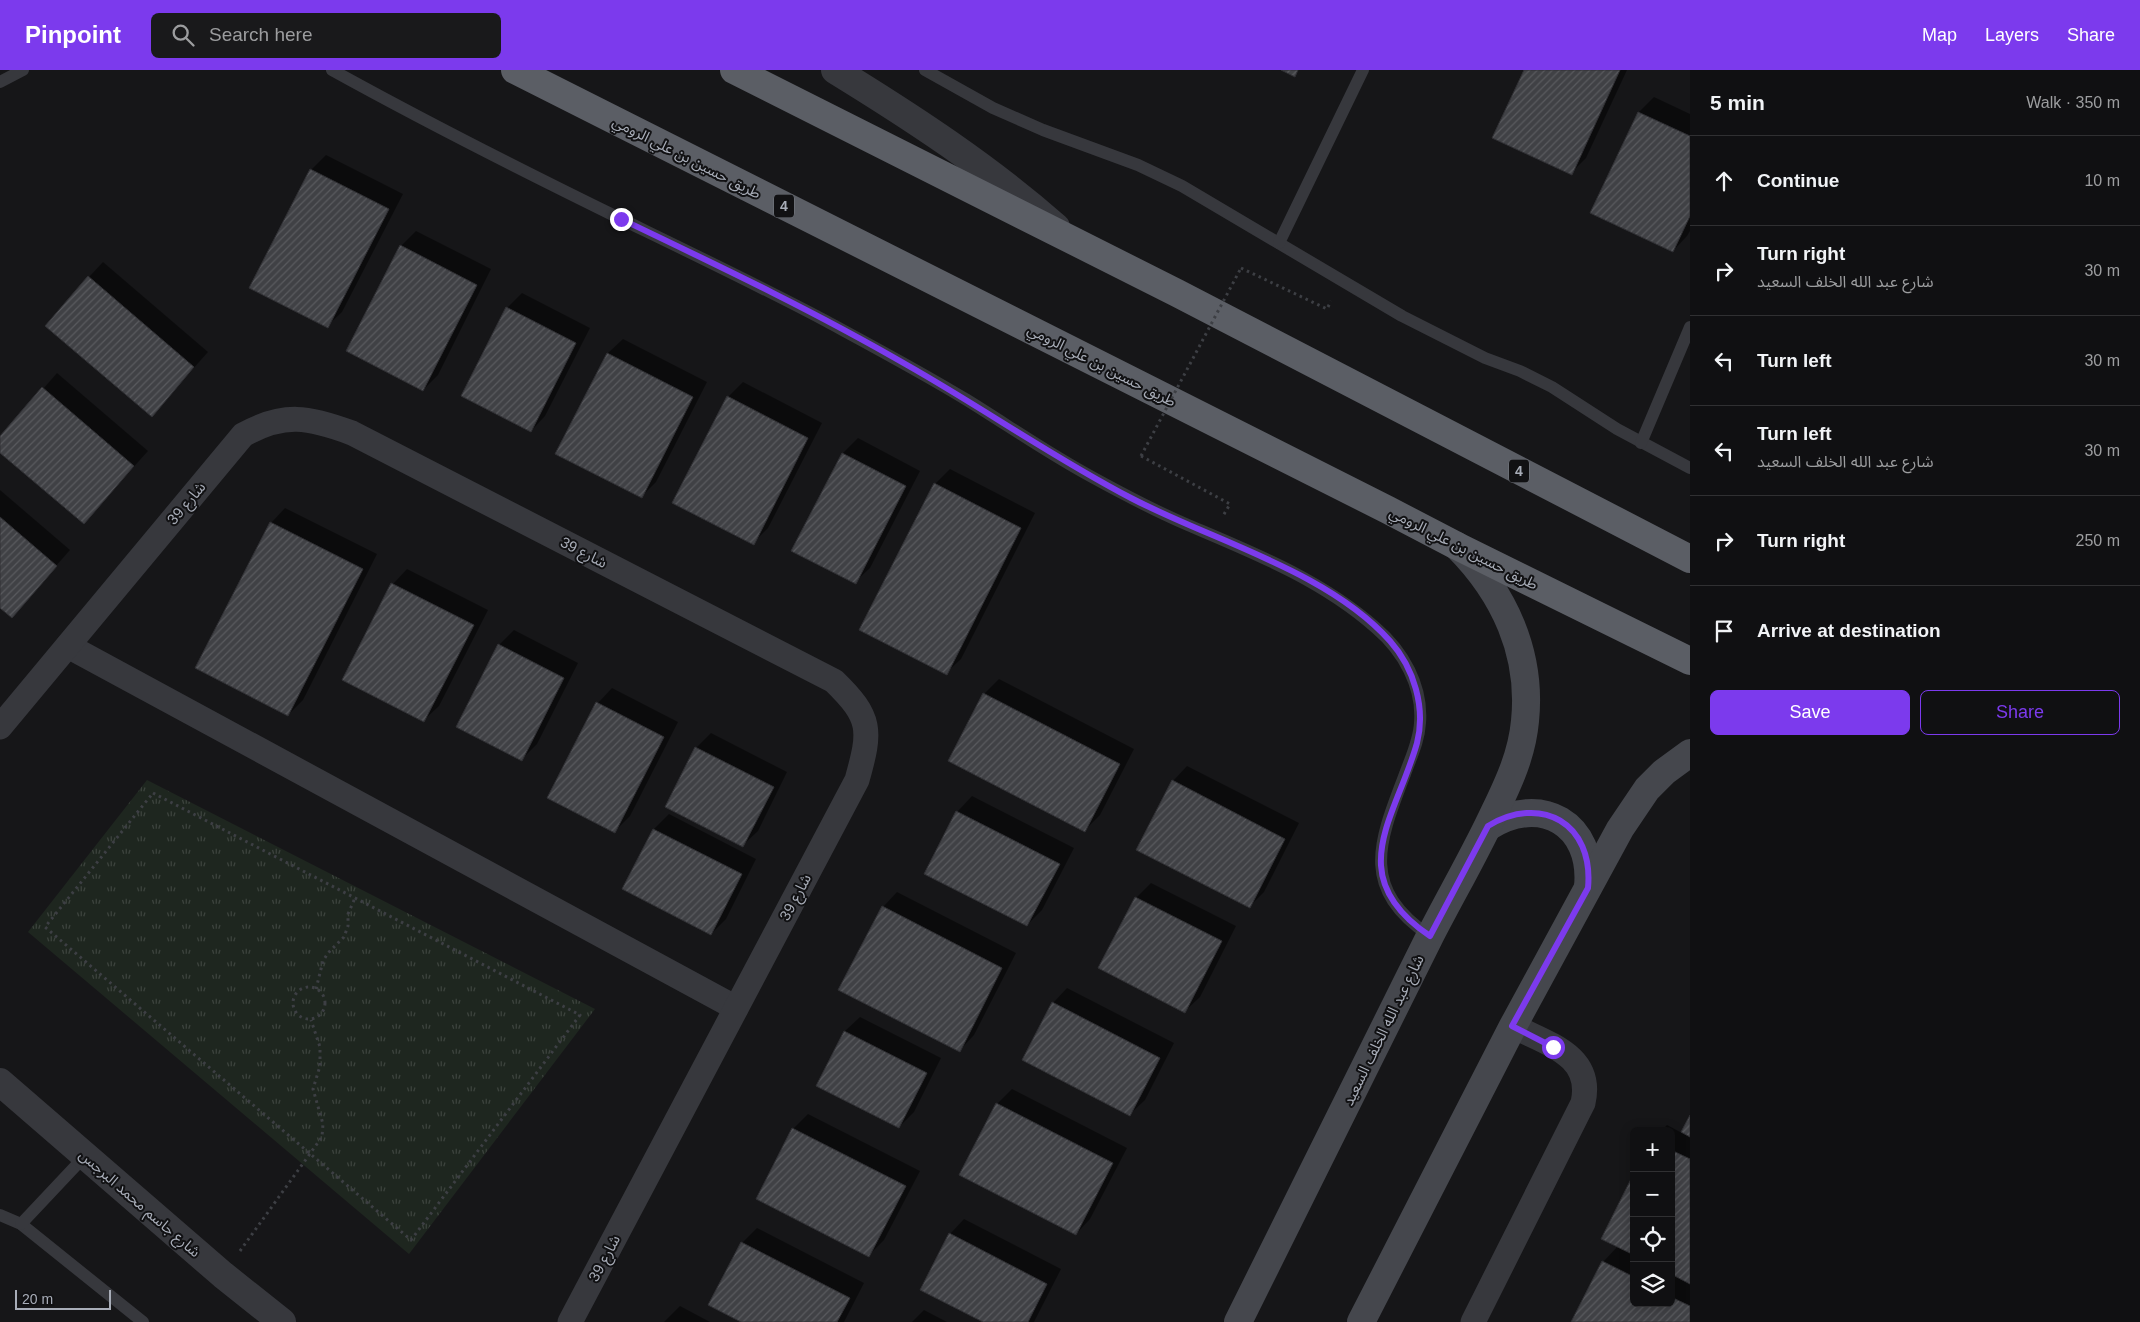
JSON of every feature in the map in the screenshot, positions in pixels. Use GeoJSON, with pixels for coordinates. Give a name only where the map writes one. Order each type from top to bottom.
{"type":"FeatureCollection","features":[{"type":"Feature","properties":{"kind":"highway","name":"طريق حسين بن علي الرومي"},"geometry":{"type":"LineString","coordinates":[[515,70],[1362,496],[1457,546],[1690,661]]}},
{"type":"Feature","properties":{"kind":"highway","name":"4"},"geometry":{"type":"LineString","coordinates":[[734,70],[1340,377],[1690,559]]}},
{"type":"Feature","properties":{"kind":"main road","name":"شارع عبد الله الخلف السعيد"},"geometry":{"type":"LineString","coordinates":[[1242,1319],[1430,936],[1488,826],[1512,774],[1521,748],[1526,693],[1523,665],[1516,638],[1506,612],[1487,581],[1457,546]]}},
{"type":"Feature","properties":{"kind":"main road"},"geometry":{"type":"LineString","coordinates":[[1361,1322],[1512,1026],[1628,816],[1647,789],[1664,772],[1690,753]]}},
{"type":"Feature","properties":{"kind":"main road"},"geometry":{"type":"LineString","coordinates":[[1488,826],[1502,818],[1518,813],[1536,812],[1552,817],[1567,826],[1579,838],[1586,854],[1590,870],[1588,888]]}},
{"type":"Feature","properties":{"kind":"street"},"geometry":{"type":"LineString","coordinates":[[835,70],[933,132],[981,166],[1028,202],[1072,242]]}},
{"type":"Feature","properties":{"kind":"street","name":"شارع 39"},"geometry":{"type":"LineString","coordinates":[[0,726],[243,435],[262,424],[290,419],[321,421],[352,432],[834,681],[855,702],[866,723],[865,750],[857,780],[570,1322]]}},
{"type":"Feature","properties":{"kind":"street"},"geometry":{"type":"LineString","coordinates":[[68,646],[736,1008]]}},
{"type":"Feature","properties":{"kind":"street"},"geometry":{"type":"LineString","coordinates":[[1473,1322],[1583,1103],[1586,1089],[1585,1078],[1579,1065],[1568,1055],[1512,1026]]}},
{"type":"Feature","properties":{"kind":"street","name":"شارع جاسم محمد البرجس"},"geometry":{"type":"LineString","coordinates":[[0,1082],[223,1275],[282,1322]]}},
{"type":"Feature","properties":{"kind":"lane"},"geometry":{"type":"LineString","coordinates":[[0,82],[22,70]]}},
{"type":"Feature","properties":{"kind":"lane"},"geometry":{"type":"LineString","coordinates":[[332,70],[497,157],[817,316],[905,364],[1081,471],[1185,524],[1279,564],[1319,586],[1348,605],[1390,642],[1403,659],[1413,679],[1420,721],[1417,742],[1384,830],[1380,851],[1382,872],[1388,892],[1398,910],[1430,936]]}},
{"type":"Feature","properties":{"kind":"lane"},"geometry":{"type":"LineString","coordinates":[[925,70],[992,108],[1043,130],[1138,165],[1182,186],[1402,316],[1485,358],[1520,371],[1552,387],[1641,443],[1690,468]]}},
{"type":"Feature","properties":{"kind":"lane"},"geometry":{"type":"LineString","coordinates":[[1279,242],[1363,70]]}},
{"type":"Feature","properties":{"kind":"lane"},"geometry":{"type":"LineString","coordinates":[[1641,443],[1690,327]]}},
{"type":"Feature","properties":{"kind":"lane"},"geometry":{"type":"LineString","coordinates":[[21,1224],[86,1156]]}},
{"type":"Feature","properties":{"kind":"lane"},"geometry":{"type":"LineString","coordinates":[[0,1215],[21,1224],[143,1322]]}},
{"type":"Feature","properties":{"kind":"path"},"geometry":{"type":"LineString","coordinates":[[1220,522],[1230,504],[1141,456],[1241,268]]}},
{"type":"Feature","properties":{"kind":"path"},"geometry":{"type":"LineString","coordinates":[[152,793],[355,898],[580,1015],[411,1240],[45,927],[152,793]]}},
{"type":"Feature","properties":{"kind":"path"},"geometry":{"type":"LineString","coordinates":[[316,989],[323,961],[328,953],[344,937],[348,926],[348,914],[355,898]]}},
{"type":"Feature","properties":{"kind":"path"},"geometry":{"type":"LineString","coordinates":[[306,987],[316,989],[323,996],[325,1006],[320,1015],[311,1020],[301,1018],[294,1011],[292,1001],[297,992],[306,987]]}},
{"type":"Feature","properties":{"kind":"path"},"geometry":{"type":"LineString","coordinates":[[223,1275],[322,1137],[323,1124],[313,1089],[320,1066],[320,1047],[311,1020]]}},
{"type":"Feature","properties":{"kind":"green space"},"geometry":{"type":"Polygon","coordinates":[[[147,780],[595,1009],[409,1254],[28,932],[147,780]]]}},
{"type":"Feature","properties":{"kind":"building"},"geometry":{"type":"Polygon","coordinates":[[[1281,70],[1298,70],[1295,77],[1281,70]]]}},
{"type":"Feature","properties":{"kind":"building"},"geometry":{"type":"Polygon","coordinates":[[[1524,70],[1620,70],[1572,175],[1492,138],[1524,70]]]}},
{"type":"Feature","properties":{"kind":"building"},"geometry":{"type":"Polygon","coordinates":[[[1638,112],[1690,136],[1690,216],[1673,252],[1590,213],[1638,112]]]}},
{"type":"Feature","properties":{"kind":"building"},"geometry":{"type":"Polygon","coordinates":[[[310,169],[389,209],[328,328],[249,288],[310,169]]]}},
{"type":"Feature","properties":{"kind":"building"},"geometry":{"type":"Polygon","coordinates":[[[400,245],[477,285],[423,391],[346,351],[400,245]]]}},
{"type":"Feature","properties":{"kind":"building"},"geometry":{"type":"Polygon","coordinates":[[[88,276],[194,367],[152,417],[45,326],[88,276]]]}},
{"type":"Feature","properties":{"kind":"building"},"geometry":{"type":"Polygon","coordinates":[[[506,307],[576,343],[531,432],[461,396],[506,307]]]}},
{"type":"Feature","properties":{"kind":"building"},"geometry":{"type":"Polygon","coordinates":[[[607,353],[693,397],[642,498],[555,454],[607,353]]]}},
{"type":"Feature","properties":{"kind":"building"},"geometry":{"type":"Polygon","coordinates":[[[42,387],[134,466],[84,524],[0,453],[0,436],[42,387]]]}},
{"type":"Feature","properties":{"kind":"building"},"geometry":{"type":"Polygon","coordinates":[[[727,396],[808,438],[754,545],[672,503],[727,396]]]}},
{"type":"Feature","properties":{"kind":"building"},"geometry":{"type":"Polygon","coordinates":[[[842,453],[906,486],[856,584],[791,551],[842,453]]]}},
{"type":"Feature","properties":{"kind":"building"},"geometry":{"type":"Polygon","coordinates":[[[934,483],[1021,528],[947,675],[859,630],[934,483]]]}},
{"type":"Feature","properties":{"kind":"building"},"geometry":{"type":"Polygon","coordinates":[[[0,517],[57,566],[12,618],[0,608],[0,517]]]}},
{"type":"Feature","properties":{"kind":"building"},"geometry":{"type":"Polygon","coordinates":[[[270,522],[363,569],[288,716],[195,668],[270,522]]]}},
{"type":"Feature","properties":{"kind":"building"},"geometry":{"type":"Polygon","coordinates":[[[391,583],[474,625],[424,722],[342,680],[391,583]]]}},
{"type":"Feature","properties":{"kind":"building"},"geometry":{"type":"Polygon","coordinates":[[[498,644],[564,678],[522,761],[456,727],[498,644]]]}},
{"type":"Feature","properties":{"kind":"building"},"geometry":{"type":"Polygon","coordinates":[[[983,693],[1120,764],[1085,832],[948,761],[983,693]]]}},
{"type":"Feature","properties":{"kind":"building"},"geometry":{"type":"Polygon","coordinates":[[[596,702],[664,737],[615,833],[547,798],[596,702]]]}},
{"type":"Feature","properties":{"kind":"building"},"geometry":{"type":"Polygon","coordinates":[[[695,747],[774,787],[743,847],[665,807],[695,747]]]}},
{"type":"Feature","properties":{"kind":"building"},"geometry":{"type":"Polygon","coordinates":[[[1172,780],[1285,839],[1250,908],[1136,850],[1172,780]]]}},
{"type":"Feature","properties":{"kind":"building"},"geometry":{"type":"Polygon","coordinates":[[[956,811],[1060,864],[1027,926],[924,874],[956,811]]]}},
{"type":"Feature","properties":{"kind":"building"},"geometry":{"type":"Polygon","coordinates":[[[653,829],[742,874],[711,935],[622,889],[653,829]]]}},
{"type":"Feature","properties":{"kind":"building"},"geometry":{"type":"Polygon","coordinates":[[[1135,897],[1222,941],[1185,1013],[1098,968],[1135,897]]]}},
{"type":"Feature","properties":{"kind":"building"},"geometry":{"type":"Polygon","coordinates":[[[882,906],[1002,968],[960,1052],[838,990],[882,906]]]}},
{"type":"Feature","properties":{"kind":"building"},"geometry":{"type":"Polygon","coordinates":[[[1052,1002],[1160,1058],[1130,1116],[1022,1060],[1052,1002]]]}},
{"type":"Feature","properties":{"kind":"building"},"geometry":{"type":"Polygon","coordinates":[[[844,1031],[927,1073],[899,1128],[816,1086],[844,1031]]]}},
{"type":"Feature","properties":{"kind":"building"},"geometry":{"type":"Polygon","coordinates":[[[996,1103],[1113,1163],[1076,1235],[959,1175],[996,1103]]]}},
{"type":"Feature","properties":{"kind":"building"},"geometry":{"type":"Polygon","coordinates":[[[1690,1115],[1690,1137],[1681,1132],[1690,1115]]]}},
{"type":"Feature","properties":{"kind":"building"},"geometry":{"type":"Polygon","coordinates":[[[792,1128],[906,1186],[869,1257],[756,1199],[792,1128]]]}},
{"type":"Feature","properties":{"kind":"building"},"geometry":{"type":"Polygon","coordinates":[[[1675,1152],[1690,1159],[1690,1284],[1675,1276],[1675,1152]]]}},
{"type":"Feature","properties":{"kind":"building"},"geometry":{"type":"Polygon","coordinates":[[[1630,1181],[1630,1253],[1601,1239],[1630,1181]]]}},
{"type":"Feature","properties":{"kind":"building"},"geometry":{"type":"Polygon","coordinates":[[[949,1233],[1047,1284],[1028,1322],[983,1322],[920,1290],[949,1233]]]}},
{"type":"Feature","properties":{"kind":"building"},"geometry":{"type":"Polygon","coordinates":[[[741,1242],[850,1298],[837,1322],[741,1322],[708,1305],[741,1242]]]}},
{"type":"Feature","properties":{"kind":"building"},"geometry":{"type":"Polygon","coordinates":[[[1602,1261],[1630,1275],[1630,1307],[1675,1307],[1675,1299],[1690,1306],[1690,1322],[1571,1322],[1602,1261]]]}},
{"type":"Feature","properties":{"kind":"route"},"geometry":{"type":"LineString","coordinates":[[621,219],[745,279],[905,364],[969,401],[1030,441],[1133,499],[1185,524],[1279,564],[1319,586],[1348,605],[1375,627],[1403,659],[1413,679],[1420,721],[1417,742],[1384,830],[1380,851],[1382,872],[1388,892],[1398,910],[1430,936],[1488,826],[1502,818],[1518,813],[1536,812],[1552,817],[1567,826],[1579,838],[1586,854],[1590,870],[1588,888],[1512,1026],[1553,1047]]}}]}
